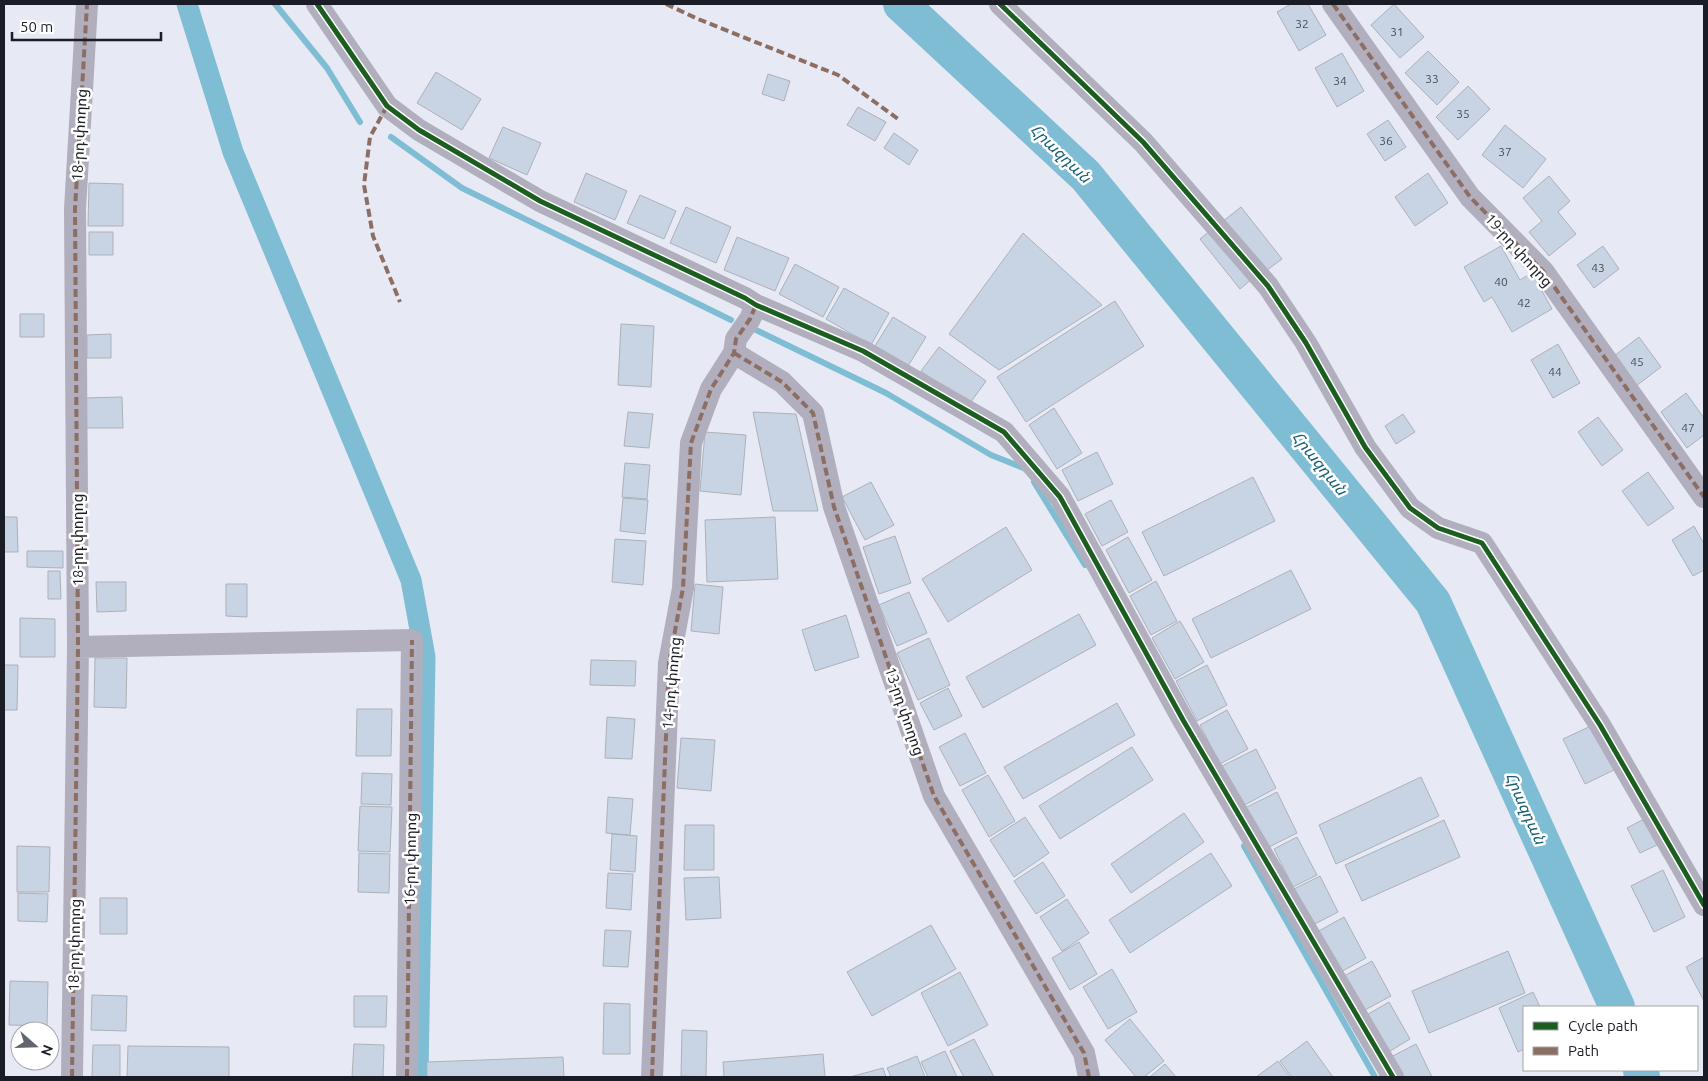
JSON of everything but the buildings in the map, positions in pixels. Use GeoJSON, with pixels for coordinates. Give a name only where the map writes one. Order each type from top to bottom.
{"type":"FeatureCollection","features":[{"type":"Feature","properties":{"kind":"street","name":"18-րդ փողոց"},"geometry":{"type":"LineString","coordinates":[[72,1077],[78,648],[75,209],[87,4]]}},
{"type":"Feature","properties":{"kind":"street"},"geometry":{"type":"LineString","coordinates":[[317,4],[387,106],[420,130],[540,201],[745,298],[756,305],[863,351],[1004,432],[1060,497],[1184,720],[1393,1077]]}},
{"type":"Feature","properties":{"kind":"street"},"geometry":{"type":"LineString","coordinates":[[1000,4],[1143,142],[1268,286],[1306,344],[1365,447],[1410,508],[1438,528],[1482,543],[1600,725],[1704,905]]}},
{"type":"Feature","properties":{"kind":"street","name":"19-րդ փողոց"},"geometry":{"type":"LineString","coordinates":[[1333,4],[1470,197],[1543,271],[1704,497]]}},
{"type":"Feature","properties":{"kind":"street","name":"14-րդ փողոց"},"geometry":{"type":"LineString","coordinates":[[652,1077],[669,663],[683,588],[691,444],[711,389],[734,353],[736,339],[750,319],[756,305]]}},
{"type":"Feature","properties":{"kind":"street","name":"13-րդ փողոց"},"geometry":{"type":"LineString","coordinates":[[734,353],[782,382],[812,413],[834,507],[934,796],[1084,1053],[1089,1077]]}},
{"type":"Feature","properties":{"kind":"street","name":"16-րդ փողոց"},"geometry":{"type":"LineString","coordinates":[[78,648],[412,640],[407,1077]]}},
{"type":"Feature","properties":{"kind":"waterway"},"geometry":{"type":"LineString","coordinates":[[187,4],[233,152],[411,580],[425,657],[418,1077]]}},
{"type":"Feature","properties":{"kind":"waterway"},"geometry":{"type":"LineString","coordinates":[[275,4],[327,68],[360,122]]}},
{"type":"Feature","properties":{"kind":"waterway","name":"Հրազդան"},"geometry":{"type":"LineString","coordinates":[[901,4],[1086,176],[1433,602],[1617,1006]]}},
{"type":"Feature","properties":{"kind":"waterway"},"geometry":{"type":"LineString","coordinates":[[391,137],[462,188],[731,320]]}},
{"type":"Feature","properties":{"kind":"waterway"},"geometry":{"type":"LineString","coordinates":[[750,327],[886,393],[991,455],[1026,469]]}},
{"type":"Feature","properties":{"kind":"waterway"},"geometry":{"type":"LineString","coordinates":[[1034,482],[1085,565]]}},
{"type":"Feature","properties":{"kind":"waterway"},"geometry":{"type":"LineString","coordinates":[[1244,846],[1375,1077]]}},
{"type":"Feature","properties":{"kind":"waterway","name":"Հրազդան"},"geometry":{"type":"LineString","coordinates":[[1641,1071],[1642,1077]]}},
{"type":"Feature","properties":{"kind":"marked path"},"geometry":{"type":"LineString","coordinates":[[72,1077],[78,647],[75,209],[87,4]]}},
{"type":"Feature","properties":{"kind":"marked path"},"geometry":{"type":"LineString","coordinates":[[666,4],[698,19],[838,75],[898,119]]}},
{"type":"Feature","properties":{"kind":"marked path"},"geometry":{"type":"LineString","coordinates":[[1333,4],[1470,197],[1543,271],[1704,497]]}},
{"type":"Feature","properties":{"kind":"marked path"},"geometry":{"type":"LineString","coordinates":[[387,106],[370,137],[364,185],[373,236],[400,302]]}},
{"type":"Feature","properties":{"kind":"marked path"},"geometry":{"type":"LineString","coordinates":[[652,1077],[669,663],[683,588],[691,443],[711,389],[734,353],[736,339],[750,319],[756,305]]}},
{"type":"Feature","properties":{"kind":"marked path"},"geometry":{"type":"LineString","coordinates":[[734,353],[782,382],[813,413],[834,507],[934,796],[1084,1053],[1089,1077]]}},
{"type":"Feature","properties":{"kind":"marked path"},"geometry":{"type":"LineString","coordinates":[[407,1077],[412,640]]}},
{"type":"Feature","properties":{"kind":"cycle path"},"geometry":{"type":"LineString","coordinates":[[317,4],[387,106],[419,130],[540,201],[745,298],[756,305],[863,351],[1004,432],[1060,497],[1183,720],[1393,1077]]}},
{"type":"Feature","properties":{"kind":"cycle path"},"geometry":{"type":"LineString","coordinates":[[1000,4],[1143,142],[1268,286],[1306,343],[1365,447],[1410,508],[1438,528],[1482,543],[1600,725],[1704,905]]}}]}
